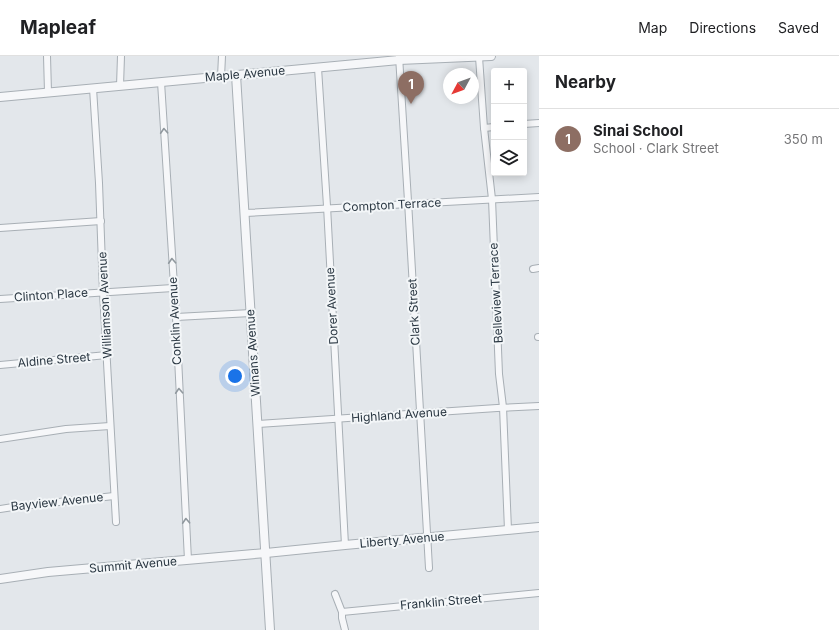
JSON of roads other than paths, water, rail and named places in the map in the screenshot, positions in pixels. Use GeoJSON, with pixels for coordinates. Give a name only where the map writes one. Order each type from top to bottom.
{"type":"FeatureCollection","features":[{"type":"Feature","properties":{"kind":"street"},"geometry":{"type":"LineString","coordinates":[[47,56],[48,92]]}},
{"type":"Feature","properties":{"kind":"street"},"geometry":{"type":"LineString","coordinates":[[120,86],[121,56]]}},
{"type":"Feature","properties":{"kind":"street"},"geometry":{"type":"LineString","coordinates":[[221,77],[222,56]]}},
{"type":"Feature","properties":{"kind":"street","name":"Maple Avenue"},"geometry":{"type":"LineString","coordinates":[[0,97],[318,68],[399,58],[490,56]]}},
{"type":"Feature","properties":{"kind":"street","name":"Belleview Terrace"},"geometry":{"type":"LineString","coordinates":[[479,57],[484,128],[492,199],[508,530]]}},
{"type":"Feature","properties":{"kind":"street","name":"Clark Street"},"geometry":{"type":"LineString","coordinates":[[399,58],[428,568]]}},
{"type":"Feature","properties":{"kind":"street","name":"Dorer Avenue"},"geometry":{"type":"LineString","coordinates":[[318,68],[345,545]]}},
{"type":"Feature","properties":{"kind":"street","name":"Winans Avenue"},"geometry":{"type":"LineString","coordinates":[[236,75],[270,630]]}},
{"type":"Feature","properties":{"kind":"street","name":"Conklin Avenue"},"geometry":{"type":"LineString","coordinates":[[162,82],[173,288],[176,317],[188,560]]}},
{"type":"Feature","properties":{"kind":"street","name":"Williamson Avenue"},"geometry":{"type":"LineString","coordinates":[[93,88],[116,522]]}},
{"type":"Feature","properties":{"kind":"street"},"geometry":{"type":"LineString","coordinates":[[527,124],[539,123]]}},
{"type":"Feature","properties":{"kind":"street"},"geometry":{"type":"LineString","coordinates":[[484,128],[491,127]]}},
{"type":"Feature","properties":{"kind":"street","name":"Compton Terrace"},"geometry":{"type":"LineString","coordinates":[[245,213],[539,197]]}},
{"type":"Feature","properties":{"kind":"street"},"geometry":{"type":"LineString","coordinates":[[0,228],[101,221]]}},
{"type":"Feature","properties":{"kind":"street","name":"Clinton Place"},"geometry":{"type":"LineString","coordinates":[[0,299],[173,288]]}},
{"type":"Feature","properties":{"kind":"street"},"geometry":{"type":"LineString","coordinates":[[176,317],[251,313]]}},
{"type":"Feature","properties":{"kind":"street","name":"Aldine Street"},"geometry":{"type":"LineString","coordinates":[[0,365],[107,355]]}},
{"type":"Feature","properties":{"kind":"street","name":"Highland Avenue"},"geometry":{"type":"LineString","coordinates":[[258,424],[503,407],[539,406]]}},
{"type":"Feature","properties":{"kind":"street"},"geometry":{"type":"LineString","coordinates":[[0,438],[66,429],[110,426]]}},
{"type":"Feature","properties":{"kind":"street","name":"Bayview Avenue"},"geometry":{"type":"LineString","coordinates":[[0,509],[114,496]]}},
{"type":"Feature","properties":{"kind":"street","name":"Liberty Avenue"},"geometry":{"type":"LineString","coordinates":[[266,553],[539,527]]}},
{"type":"Feature","properties":{"kind":"street","name":"Summit Avenue"},"geometry":{"type":"LineString","coordinates":[[0,579],[48,572],[266,553]]}},
{"type":"Feature","properties":{"kind":"street"},"geometry":{"type":"LineString","coordinates":[[335,594],[342,612],[342,618],[346,630]]}},
{"type":"Feature","properties":{"kind":"street","name":"Franklin Street"},"geometry":{"type":"LineString","coordinates":[[342,612],[539,594]]}},
{"type":"Feature","properties":{"kind":"place","name":"Sinai School"},"geometry":{"type":"Point","coordinates":[411,104]}}]}
